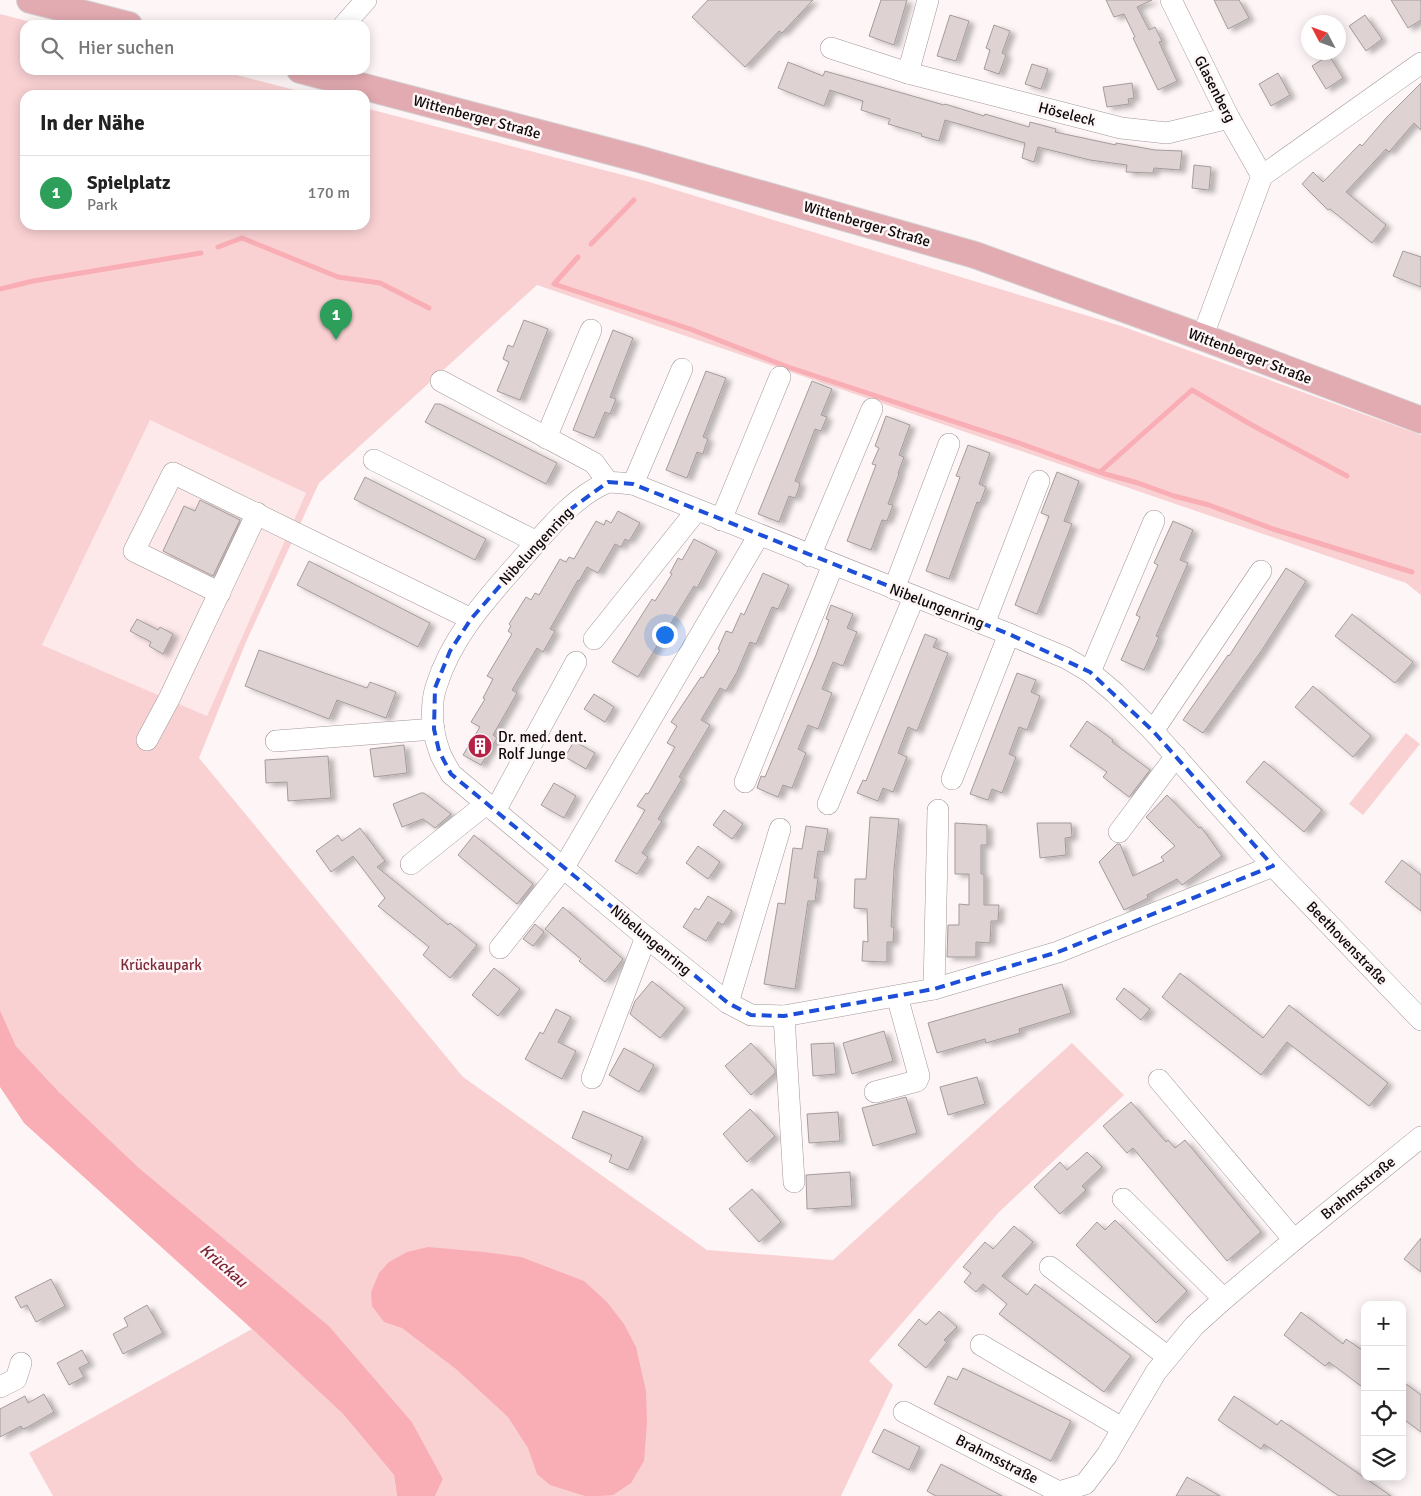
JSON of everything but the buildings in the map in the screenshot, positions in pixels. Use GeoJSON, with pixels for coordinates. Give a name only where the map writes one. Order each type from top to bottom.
{"type":"FeatureCollection","features":[{"type":"Feature","properties":{"kind":"main road"},"geometry":{"type":"LineString","coordinates":[[30,0],[109,20]]}},
{"type":"Feature","properties":{"kind":"main road","name":"Wittenberger Straße"},"geometry":{"type":"LineString","coordinates":[[325,75],[639,159],[975,255],[1421,420]]}},
{"type":"Feature","properties":{"kind":"street"},"geometry":{"type":"LineString","coordinates":[[348,20],[366,0]]}},
{"type":"Feature","properties":{"kind":"street"},"geometry":{"type":"LineString","coordinates":[[908,73],[928,0]]}},
{"type":"Feature","properties":{"kind":"street","name":"Glasenberg"},"geometry":{"type":"LineString","coordinates":[[1171,0],[1228,118],[1262,176]]}},
{"type":"Feature","properties":{"kind":"street","name":"Höseleck"},"geometry":{"type":"LineString","coordinates":[[831,48],[908,73],[1121,128],[1167,132],[1228,118]]}},
{"type":"Feature","properties":{"kind":"street"},"geometry":{"type":"LineString","coordinates":[[1202,338],[1262,176],[1421,63]]}},
{"type":"Feature","properties":{"kind":"street"},"geometry":{"type":"LineString","coordinates":[[546,438],[591,330]]}},
{"type":"Feature","properties":{"kind":"street"},"geometry":{"type":"LineString","coordinates":[[632,484],[682,369]]}},
{"type":"Feature","properties":{"kind":"street"},"geometry":{"type":"LineString","coordinates":[[721,520],[780,377]]}},
{"type":"Feature","properties":{"kind":"street"},"geometry":{"type":"LineString","coordinates":[[441,381],[594,463],[608,482]]}},
{"type":"Feature","properties":{"kind":"street"},"geometry":{"type":"LineString","coordinates":[[810,556],[872,409]]}},
{"type":"Feature","properties":{"kind":"street"},"geometry":{"type":"LineString","coordinates":[[894,590],[949,444]]}},
{"type":"Feature","properties":{"kind":"street"},"geometry":{"type":"LineString","coordinates":[[374,460],[537,542]]}},
{"type":"Feature","properties":{"kind":"street"},"geometry":{"type":"LineString","coordinates":[[220,594],[134,551],[173,473],[471,619]]}},
{"type":"Feature","properties":{"kind":"street"},"geometry":{"type":"LineString","coordinates":[[984,624],[1039,481]]}},
{"type":"Feature","properties":{"kind":"street","name":"Nibelungenring"},"geometry":{"type":"LineString","coordinates":[[608,482],[632,484],[894,590],[1009,634],[1066,658],[1090,672],[1115,693],[1153,731],[1273,866],[1058,952],[934,989],[784,1016],[751,1015],[728,1003],[451,774],[439,752],[434,729],[435,688],[450,651],[471,619],[537,542],[561,516],[582,498],[608,482]]}},
{"type":"Feature","properties":{"kind":"street"},"geometry":{"type":"LineString","coordinates":[[594,639],[696,510]]}},
{"type":"Feature","properties":{"kind":"street"},"geometry":{"type":"LineString","coordinates":[[147,740],[169,700],[257,514]]}},
{"type":"Feature","properties":{"kind":"street"},"geometry":{"type":"LineString","coordinates":[[1090,672],[1154,521]]}},
{"type":"Feature","properties":{"kind":"street"},"geometry":{"type":"LineString","coordinates":[[500,948],[564,868],[759,535]]}},
{"type":"Feature","properties":{"kind":"street"},"geometry":{"type":"LineString","coordinates":[[745,782],[832,565]]}},
{"type":"Feature","properties":{"kind":"street"},"geometry":{"type":"LineString","coordinates":[[1153,731],[1262,571]]}},
{"type":"Feature","properties":{"kind":"street"},"geometry":{"type":"LineString","coordinates":[[828,804],[914,597]]}},
{"type":"Feature","properties":{"kind":"street"},"geometry":{"type":"LineString","coordinates":[[952,779],[1009,634]]}},
{"type":"Feature","properties":{"kind":"street"},"geometry":{"type":"LineString","coordinates":[[411,864],[491,807],[576,662]]}},
{"type":"Feature","properties":{"kind":"street"},"geometry":{"type":"LineString","coordinates":[[276,741],[434,729]]}},
{"type":"Feature","properties":{"kind":"street"},"geometry":{"type":"LineString","coordinates":[[1119,832],[1176,756]]}},
{"type":"Feature","properties":{"kind":"street"},"geometry":{"type":"LineString","coordinates":[[934,989],[938,810]]}},
{"type":"Feature","properties":{"kind":"street"},"geometry":{"type":"LineString","coordinates":[[728,1003],[780,829]]}},
{"type":"Feature","properties":{"kind":"street","name":"Beethovenstraße"},"geometry":{"type":"LineString","coordinates":[[1273,866],[1421,1020]]}},
{"type":"Feature","properties":{"kind":"street"},"geometry":{"type":"LineString","coordinates":[[592,1078],[646,937]]}},
{"type":"Feature","properties":{"kind":"street"},"geometry":{"type":"LineString","coordinates":[[875,1092],[912,1084],[917,1081],[918,1076],[897,996]]}},
{"type":"Feature","properties":{"kind":"street"},"geometry":{"type":"LineString","coordinates":[[784,1016],[794,1182]]}},
{"type":"Feature","properties":{"kind":"street"},"geometry":{"type":"LineString","coordinates":[[1159,1080],[1294,1240]]}},
{"type":"Feature","properties":{"kind":"street","name":"Brahmsstraße"},"geometry":{"type":"LineString","coordinates":[[904,1412],[1059,1492],[1085,1484],[1107,1455],[1156,1372],[1194,1326],[1294,1240],[1421,1136]]}},
{"type":"Feature","properties":{"kind":"street"},"geometry":{"type":"LineString","coordinates":[[1123,1199],[1224,1299]]}},
{"type":"Feature","properties":{"kind":"street"},"geometry":{"type":"LineString","coordinates":[[1050,1267],[1168,1357]]}},
{"type":"Feature","properties":{"kind":"street"},"geometry":{"type":"LineString","coordinates":[[981,1346],[1122,1428]]}},
{"type":"Feature","properties":{"kind":"street"},"geometry":{"type":"LineString","coordinates":[[0,1387],[16,1379],[21,1363]]}},
{"type":"Feature","properties":{"kind":"highlighted area"},"geometry":{"type":"Polygon","coordinates":[[[608,482],[633,484],[1009,634],[1090,672],[1153,731],[1273,866],[1058,952],[934,989],[784,1016],[751,1015],[728,1003],[451,774],[439,751],[434,729],[435,688],[450,651],[471,619],[561,516],[608,482]]]}},
{"type":"Feature","properties":{"kind":"shaded area"},"geometry":{"type":"Polygon","coordinates":[[[150,419],[306,493],[207,716],[42,645],[150,419]]]}},
{"type":"Feature","properties":{"kind":"green space","name":"Krückaupark"},"geometry":{"type":"Polygon","coordinates":[[[0,14],[23,20],[20,20],[20,75],[236,75],[295,90],[20,90],[20,230],[370,230],[370,109],[646,181],[1121,326],[1421,435],[1421,595],[1406,583],[537,285],[319,483],[246,642],[199,758],[463,1077],[707,1250],[833,1260],[1072,1043],[1124,1095],[999,1212],[869,1361],[893,1385],[841,1496],[435,1496],[443,1479],[412,1422],[329,1326],[139,1168],[59,1092],[16,1046],[0,1010],[0,14]],[[150,420],[42,645],[207,716],[306,493],[150,420]]]}},
{"type":"Feature","properties":{"kind":"green space"},"geometry":{"type":"Polygon","coordinates":[[[1406,733],[1420,744],[1363,815],[1349,804],[1406,733]]]}},
{"type":"Feature","properties":{"kind":"green space"},"geometry":{"type":"Polygon","coordinates":[[[252,1329],[343,1414],[394,1475],[397,1496],[53,1496],[29,1453],[252,1329]]]}},
{"type":"Feature","properties":{"kind":"water","name":"Krückau"},"geometry":{"type":"Polygon","coordinates":[[[0,1010],[16,1046],[59,1092],[139,1168],[329,1326],[412,1422],[443,1479],[435,1496],[397,1496],[394,1475],[343,1414],[24,1123],[0,1087],[0,1010]]]}},
{"type":"Feature","properties":{"kind":"water"},"geometry":{"type":"Polygon","coordinates":[[[428,1247],[521,1257],[584,1281],[607,1302],[624,1324],[636,1347],[646,1391],[647,1422],[644,1461],[631,1483],[613,1495],[600,1496],[585,1496],[550,1485],[537,1474],[528,1448],[508,1417],[456,1369],[402,1328],[384,1322],[372,1306],[371,1292],[379,1273],[389,1262],[407,1252],[428,1247]]]}},
{"type":"Feature","properties":{"kind":"waterway"},"geometry":{"type":"LineString","coordinates":[[591,244],[634,200]]}},
{"type":"Feature","properties":{"kind":"waterway"},"geometry":{"type":"LineString","coordinates":[[218,247],[242,238],[338,277],[380,283],[429,308]]}},
{"type":"Feature","properties":{"kind":"waterway"},"geometry":{"type":"LineString","coordinates":[[0,289],[33,281],[201,253]]}},
{"type":"Feature","properties":{"kind":"waterway"},"geometry":{"type":"LineString","coordinates":[[578,257],[554,284],[690,329],[788,367],[1019,443],[1105,474],[1209,505],[1273,529],[1412,572]]}},
{"type":"Feature","properties":{"kind":"waterway"},"geometry":{"type":"LineString","coordinates":[[1100,472],[1192,390],[1250,424],[1347,476]]}},
{"type":"Feature","properties":{"kind":"place","name":"Spielplatz"},"geometry":{"type":"Point","coordinates":[336,340]}},
{"type":"Feature","properties":{"kind":"place","name":"Dr. med. dent. Rolf Junge"},"geometry":{"type":"Point","coordinates":[480,746]}}]}
